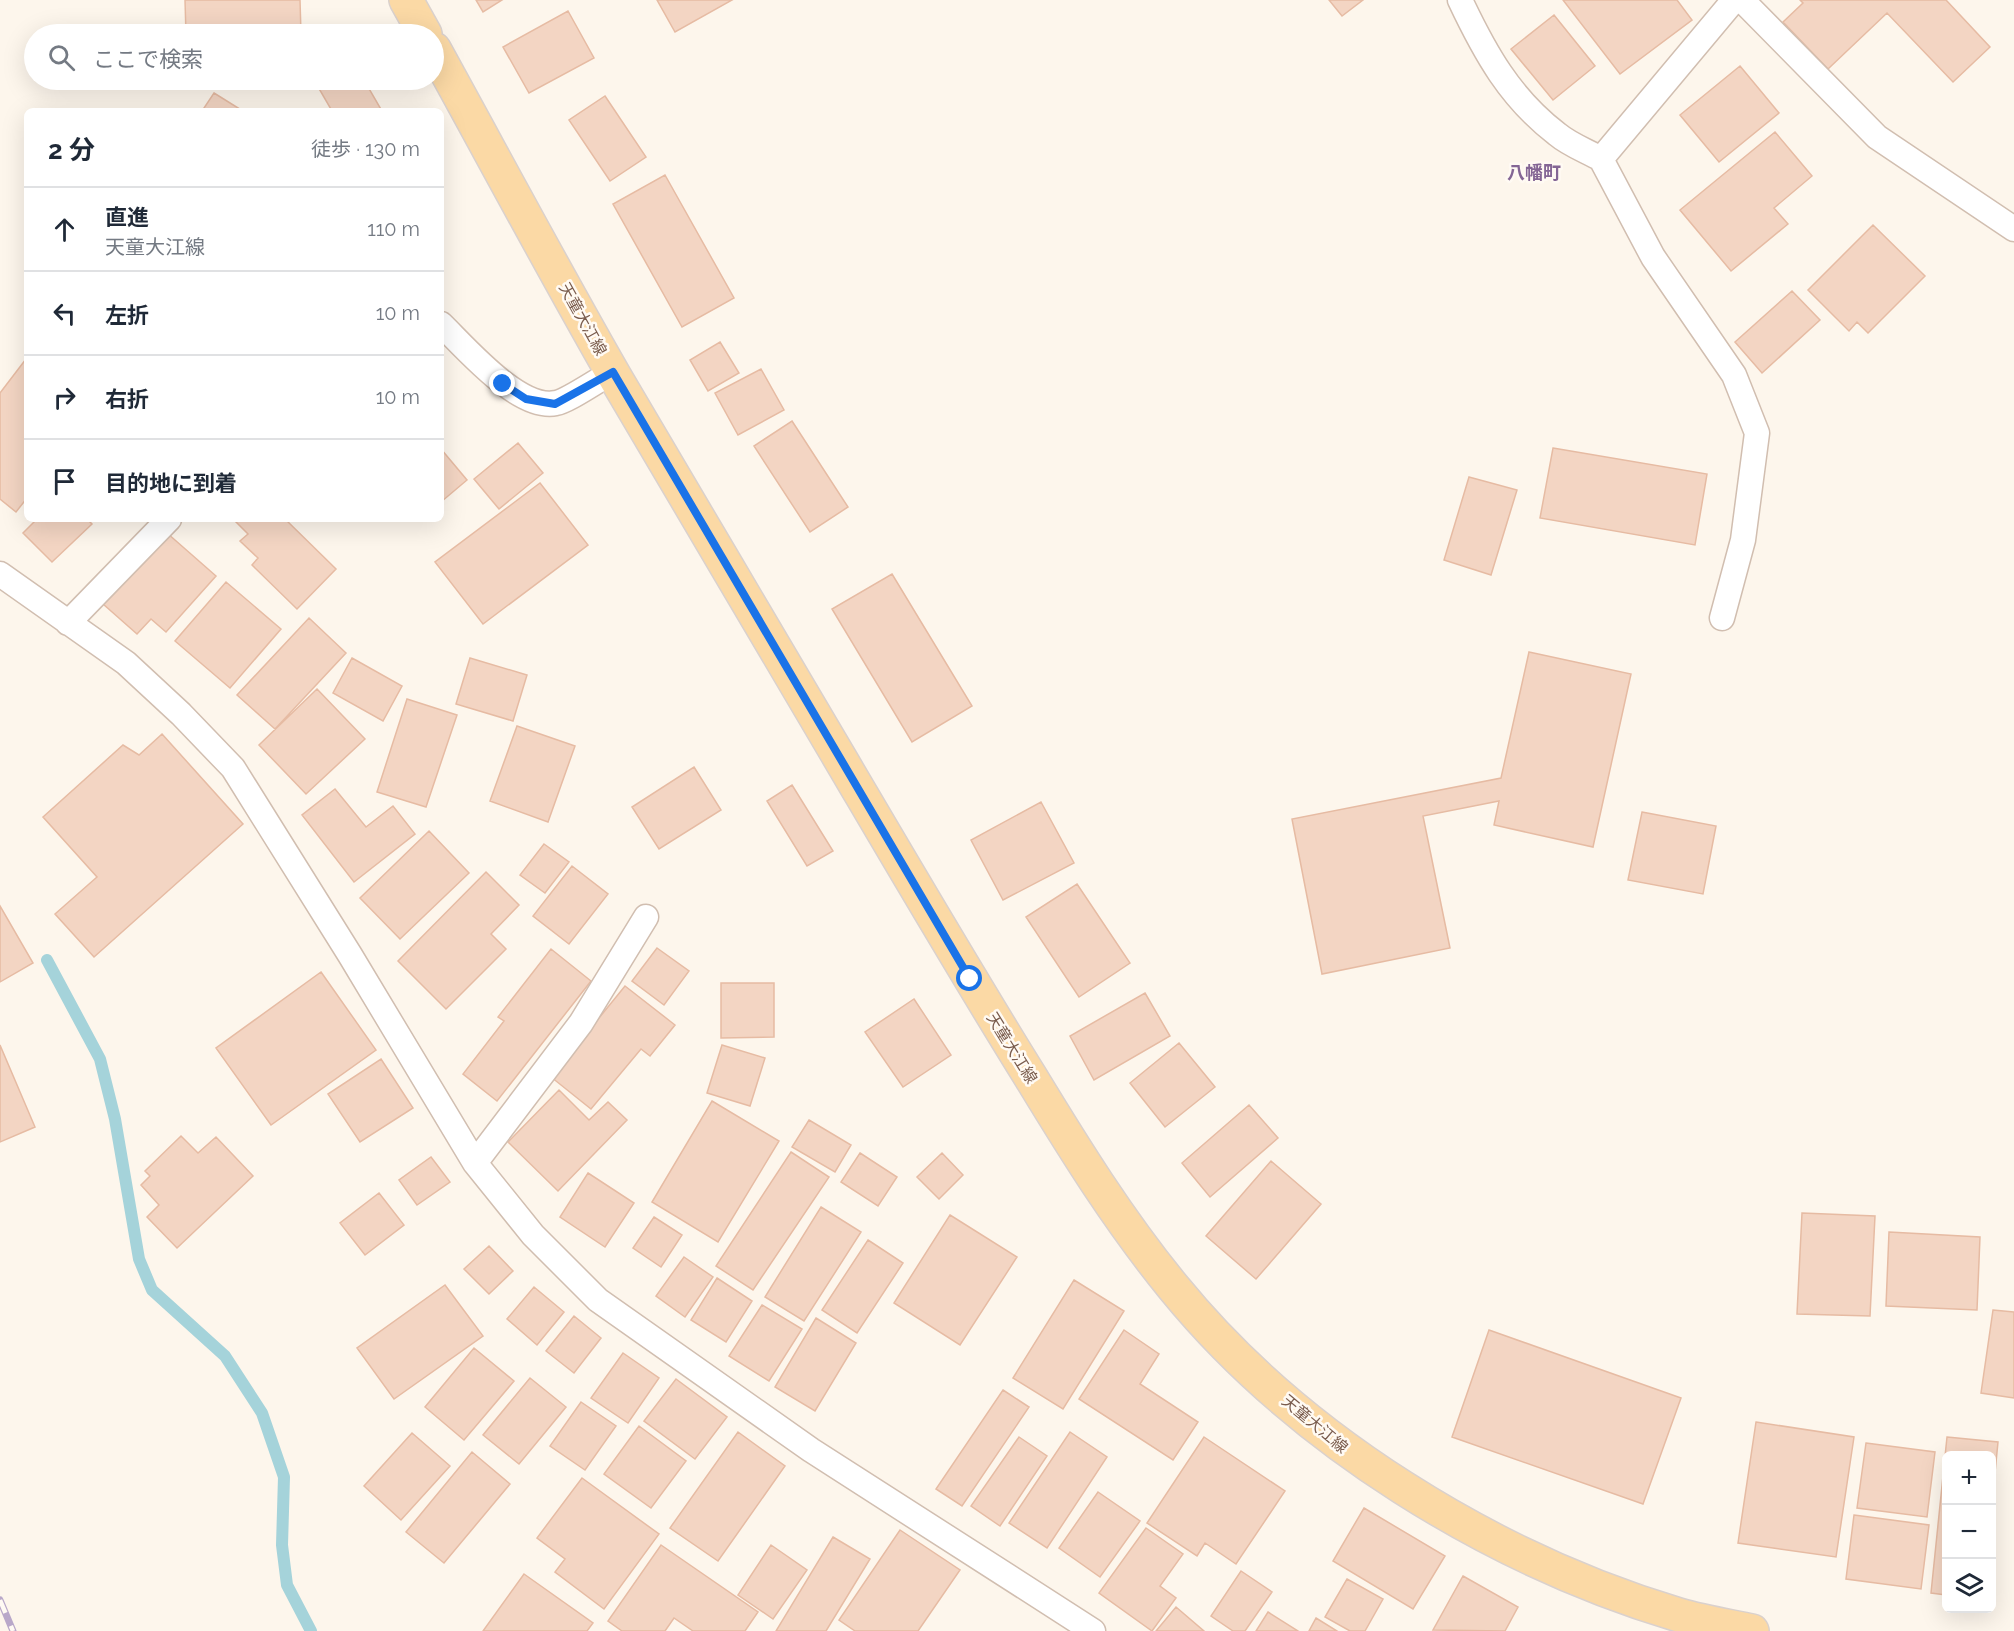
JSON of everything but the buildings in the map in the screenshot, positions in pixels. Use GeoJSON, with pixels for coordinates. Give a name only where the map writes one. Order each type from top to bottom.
{"type":"FeatureCollection","features":[{"type":"Feature","properties":{"kind":"main road"},"geometry":{"type":"LineString","coordinates":[[406,0],[419,24]]}},
{"type":"Feature","properties":{"kind":"main road","name":"天童大江線"},"geometry":{"type":"LineString","coordinates":[[444,67],[613,372],[970,979],[1110,1206],[1176,1292],[1251,1369],[1343,1449],[1380,1472],[1535,1560],[1680,1624],[1752,1631]]}},
{"type":"Feature","properties":{"kind":"lane"},"geometry":{"type":"LineString","coordinates":[[1461,0],[1487,56],[1526,108],[1558,136],[1601,159],[1653,257],[1734,375],[1757,433],[1743,540],[1722,618]]}},
{"type":"Feature","properties":{"kind":"lane"},"geometry":{"type":"LineString","coordinates":[[1601,159],[1734,0]]}},
{"type":"Feature","properties":{"kind":"lane"},"geometry":{"type":"LineString","coordinates":[[1742,0],[1877,137],[2014,229]]}},
{"type":"Feature","properties":{"kind":"lane"},"geometry":{"type":"LineString","coordinates":[[444,327],[503,384],[526,399],[555,404],[613,372]]}},
{"type":"Feature","properties":{"kind":"lane"},"geometry":{"type":"LineString","coordinates":[[68,623],[166,522]]}},
{"type":"Feature","properties":{"kind":"lane"},"geometry":{"type":"LineString","coordinates":[[0,574],[126,663],[181,714],[233,768],[350,955],[475,1163],[534,1235],[598,1300],[811,1450],[1093,1631]]}},
{"type":"Feature","properties":{"kind":"lane"},"geometry":{"type":"LineString","coordinates":[[475,1163],[581,1023],[646,917]]}},
{"type":"Feature","properties":{"kind":"waterway"},"geometry":{"type":"LineString","coordinates":[[47,960],[100,1059],[115,1119],[139,1259],[152,1290],[225,1356],[262,1413],[284,1477],[282,1545],[287,1585],[311,1631]]}},
{"type":"Feature","properties":{"kind":"railway"},"geometry":{"type":"LineString","coordinates":[[0,1600],[13,1631]]}},
{"type":"Feature","properties":{"kind":"district","name":"八幡町"},"geometry":{"type":"Point","coordinates":[1534,172]}},
{"type":"Feature","properties":{"kind":"route"},"geometry":{"type":"LineString","coordinates":[[503,384],[526,399],[555,404],[613,372],[970,979]]}}]}
